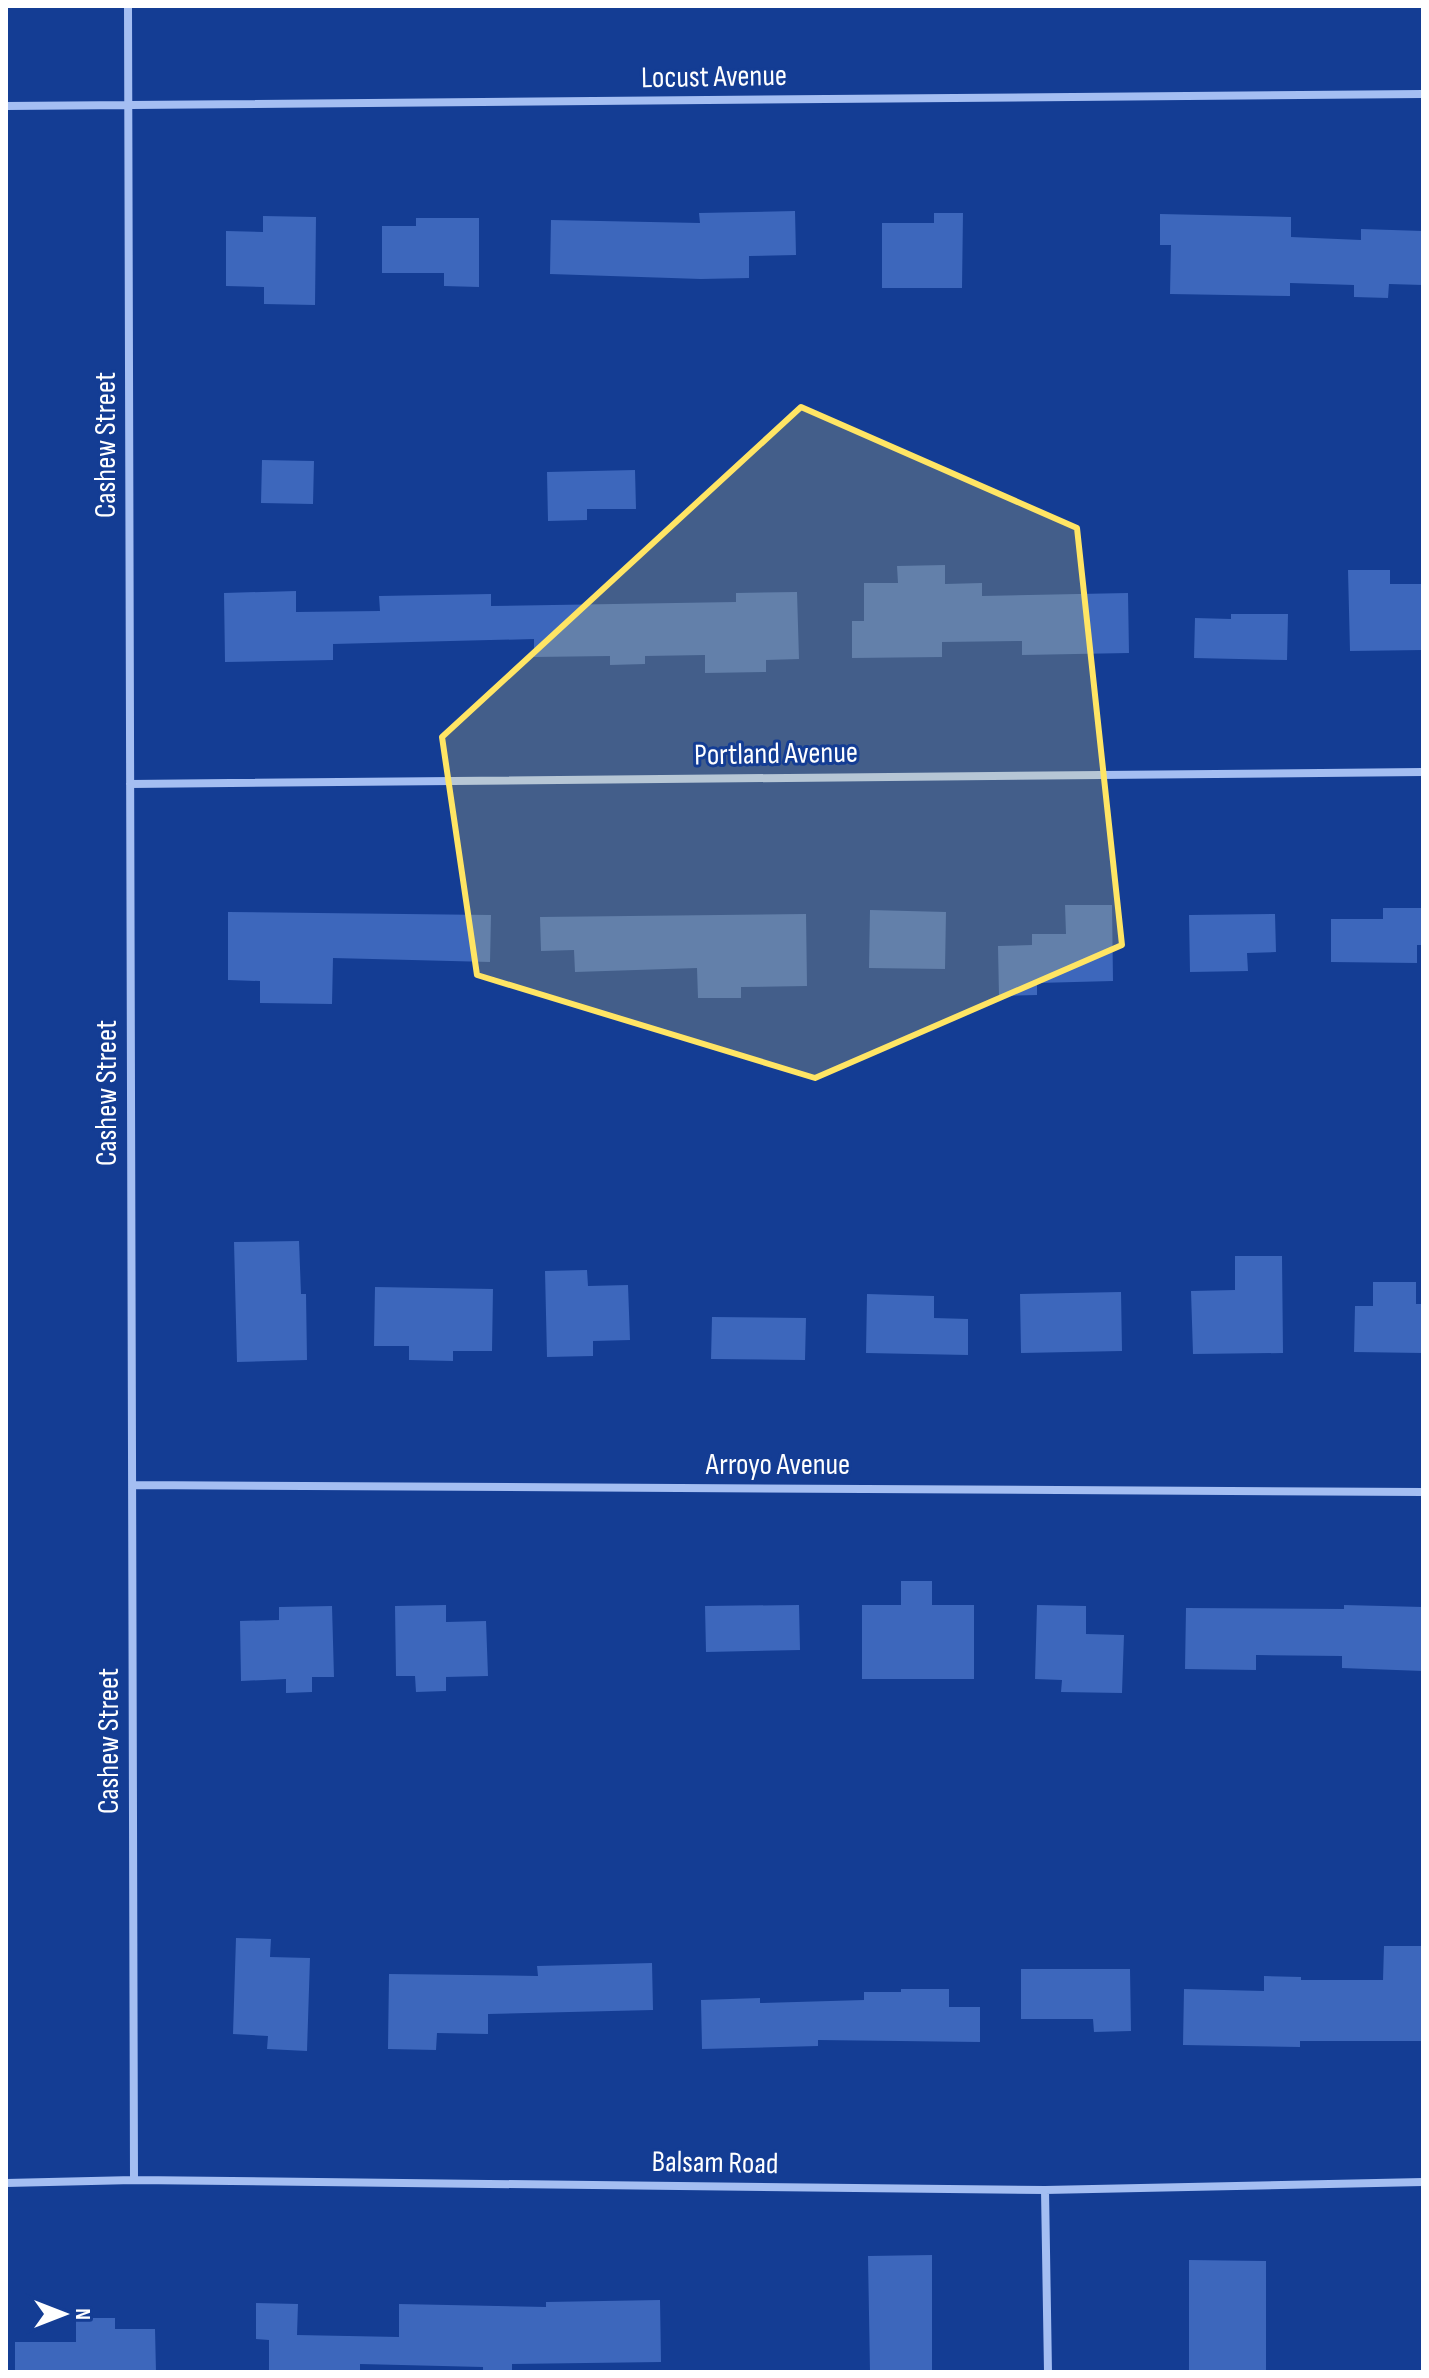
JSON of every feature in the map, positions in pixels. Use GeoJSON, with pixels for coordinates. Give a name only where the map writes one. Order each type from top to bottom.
{"type":"FeatureCollection","features":[{"type":"Feature","properties":{"kind":"street","name":"Cashew Street"},"geometry":{"type":"LineString","coordinates":[[128,6],[134,2180]]}},
{"type":"Feature","properties":{"kind":"street","name":"Locust Avenue"},"geometry":{"type":"LineString","coordinates":[[6,106],[1423,94]]}},
{"type":"Feature","properties":{"kind":"street","name":"Portland Avenue"},"geometry":{"type":"LineString","coordinates":[[130,784],[1423,772]]}},
{"type":"Feature","properties":{"kind":"street","name":"Arroyo Avenue"},"geometry":{"type":"LineString","coordinates":[[133,1485],[1423,1492]]}},
{"type":"Feature","properties":{"kind":"street","name":"Balsam Road"},"geometry":{"type":"LineString","coordinates":[[6,2183],[134,2180],[1045,2190],[1423,2182]]}},
{"type":"Feature","properties":{"kind":"street"},"geometry":{"type":"LineString","coordinates":[[1045,2190],[1048,2372]]}},
{"type":"Feature","properties":{"kind":"highlighted area"},"geometry":{"type":"Polygon","coordinates":[[[801,407],[1077,528],[1122,945],[815,1078],[477,975],[442,737],[801,407]]]}},
{"type":"Feature","properties":{"kind":"building"},"geometry":{"type":"Polygon","coordinates":[[[795,211],[796,255],[749,256],[749,278],[550,274],[551,220],[700,223],[699,213],[795,211]]]}},
{"type":"Feature","properties":{"kind":"building"},"geometry":{"type":"Polygon","coordinates":[[[934,213],[963,213],[962,288],[882,288],[882,223],[934,223],[934,213]]]}},
{"type":"Feature","properties":{"kind":"building"},"geometry":{"type":"Polygon","coordinates":[[[1160,214],[1291,217],[1291,237],[1361,240],[1361,229],[1423,231],[1423,285],[1389,284],[1388,298],[1354,297],[1354,285],[1290,283],[1290,296],[1170,294],[1171,245],[1160,245],[1160,214]]]}},
{"type":"Feature","properties":{"kind":"building"},"geometry":{"type":"Polygon","coordinates":[[[263,216],[316,217],[315,305],[264,304],[264,287],[226,286],[226,231],[263,232],[263,216]]]}},
{"type":"Feature","properties":{"kind":"building"},"geometry":{"type":"Polygon","coordinates":[[[416,218],[479,218],[479,287],[444,286],[444,273],[382,273],[382,226],[416,226],[416,218]]]}},
{"type":"Feature","properties":{"kind":"building"},"geometry":{"type":"Polygon","coordinates":[[[262,460],[314,461],[313,504],[261,503],[262,460]]]}},
{"type":"Feature","properties":{"kind":"building"},"geometry":{"type":"Polygon","coordinates":[[[635,470],[636,509],[587,509],[587,520],[548,521],[547,472],[635,470]]]}},
{"type":"Feature","properties":{"kind":"building"},"geometry":{"type":"Polygon","coordinates":[[[945,565],[945,584],[982,583],[982,596],[1128,593],[1129,653],[1022,655],[1022,641],[942,642],[942,657],[852,658],[852,621],[864,621],[864,583],[898,583],[897,566],[945,565]]]}},
{"type":"Feature","properties":{"kind":"building"},"geometry":{"type":"Polygon","coordinates":[[[1348,570],[1390,570],[1390,584],[1423,584],[1423,650],[1350,651],[1348,570]]]}},
{"type":"Feature","properties":{"kind":"building"},"geometry":{"type":"Polygon","coordinates":[[[296,591],[296,612],[380,611],[379,596],[491,594],[491,606],[736,602],[736,593],[797,592],[799,659],[766,660],[766,672],[705,673],[705,655],[645,656],[645,664],[610,665],[610,656],[534,657],[534,639],[333,644],[333,660],[225,662],[224,593],[296,591]]]}},
{"type":"Feature","properties":{"kind":"building"},"geometry":{"type":"Polygon","coordinates":[[[1231,614],[1288,614],[1287,660],[1194,658],[1195,618],[1231,619],[1231,614]]]}},
{"type":"Feature","properties":{"kind":"building"},"geometry":{"type":"Polygon","coordinates":[[[1065,905],[1112,905],[1113,981],[1037,983],[1037,995],[999,996],[998,946],[1032,945],[1032,934],[1066,934],[1065,905]]]}},
{"type":"Feature","properties":{"kind":"building"},"geometry":{"type":"Polygon","coordinates":[[[1383,908],[1423,908],[1423,945],[1417,945],[1417,963],[1331,962],[1331,919],[1383,919],[1383,908]]]}},
{"type":"Feature","properties":{"kind":"building"},"geometry":{"type":"Polygon","coordinates":[[[870,910],[946,912],[945,969],[869,968],[870,910]]]}},
{"type":"Feature","properties":{"kind":"building"},"geometry":{"type":"Polygon","coordinates":[[[228,912],[491,915],[490,962],[333,958],[332,1004],[260,1003],[260,981],[228,980],[228,912]]]}},
{"type":"Feature","properties":{"kind":"building"},"geometry":{"type":"Polygon","coordinates":[[[806,914],[807,986],[741,987],[741,998],[698,998],[697,968],[575,972],[574,950],[541,951],[540,917],[806,914]]]}},
{"type":"Feature","properties":{"kind":"building"},"geometry":{"type":"Polygon","coordinates":[[[1275,914],[1276,952],[1247,953],[1248,971],[1190,972],[1189,915],[1275,914]]]}},
{"type":"Feature","properties":{"kind":"building"},"geometry":{"type":"Polygon","coordinates":[[[299,1241],[301,1294],[306,1294],[307,1360],[237,1362],[234,1242],[299,1241]]]}},
{"type":"Feature","properties":{"kind":"building"},"geometry":{"type":"Polygon","coordinates":[[[1235,1256],[1282,1256],[1283,1353],[1193,1354],[1191,1291],[1235,1290],[1235,1256]]]}},
{"type":"Feature","properties":{"kind":"building"},"geometry":{"type":"Polygon","coordinates":[[[587,1270],[588,1286],[628,1285],[630,1340],[593,1341],[593,1356],[547,1357],[545,1271],[587,1270]]]}},
{"type":"Feature","properties":{"kind":"building"},"geometry":{"type":"Polygon","coordinates":[[[1373,1282],[1416,1282],[1416,1304],[1423,1304],[1423,1353],[1354,1352],[1355,1306],[1373,1306],[1373,1282]]]}},
{"type":"Feature","properties":{"kind":"building"},"geometry":{"type":"Polygon","coordinates":[[[375,1287],[493,1289],[492,1351],[453,1351],[453,1361],[409,1360],[409,1346],[374,1346],[375,1287]]]}},
{"type":"Feature","properties":{"kind":"building"},"geometry":{"type":"Polygon","coordinates":[[[1121,1292],[1122,1351],[1021,1353],[1020,1294],[1121,1292]]]}},
{"type":"Feature","properties":{"kind":"building"},"geometry":{"type":"Polygon","coordinates":[[[867,1294],[934,1296],[934,1318],[968,1319],[968,1355],[866,1353],[867,1294]]]}},
{"type":"Feature","properties":{"kind":"building"},"geometry":{"type":"Polygon","coordinates":[[[712,1317],[806,1318],[805,1360],[711,1359],[712,1317]]]}},
{"type":"Feature","properties":{"kind":"building"},"geometry":{"type":"Polygon","coordinates":[[[901,1581],[932,1581],[932,1605],[974,1605],[974,1679],[862,1679],[862,1605],[901,1605],[901,1581]]]}},
{"type":"Feature","properties":{"kind":"building"},"geometry":{"type":"Polygon","coordinates":[[[446,1605],[446,1622],[486,1621],[488,1676],[446,1677],[446,1691],[416,1692],[415,1676],[396,1676],[395,1606],[446,1605]]]}},
{"type":"Feature","properties":{"kind":"building"},"geometry":{"type":"Polygon","coordinates":[[[799,1605],[800,1650],[706,1652],[705,1606],[799,1605]]]}},
{"type":"Feature","properties":{"kind":"building"},"geometry":{"type":"Polygon","coordinates":[[[1037,1605],[1086,1606],[1086,1634],[1124,1635],[1122,1693],[1061,1692],[1062,1680],[1035,1679],[1037,1605]]]}},
{"type":"Feature","properties":{"kind":"building"},"geometry":{"type":"Polygon","coordinates":[[[1344,1605],[1423,1607],[1423,1671],[1342,1668],[1342,1656],[1256,1655],[1256,1670],[1185,1669],[1186,1608],[1344,1609],[1344,1605]]]}},
{"type":"Feature","properties":{"kind":"building"},"geometry":{"type":"Polygon","coordinates":[[[332,1606],[334,1677],[312,1677],[312,1692],[286,1693],[286,1679],[241,1681],[240,1621],[279,1620],[279,1607],[332,1606]]]}},
{"type":"Feature","properties":{"kind":"building"},"geometry":{"type":"Polygon","coordinates":[[[236,1938],[271,1939],[270,1957],[310,1958],[307,2051],[267,2049],[268,2036],[233,2034],[236,1938]]]}},
{"type":"Feature","properties":{"kind":"building"},"geometry":{"type":"Polygon","coordinates":[[[1384,1946],[1423,1946],[1423,2041],[1300,2041],[1300,2047],[1183,2045],[1184,1989],[1264,1991],[1264,1976],[1301,1977],[1301,1980],[1383,1980],[1384,1946]]]}},
{"type":"Feature","properties":{"kind":"building"},"geometry":{"type":"Polygon","coordinates":[[[652,1963],[653,2010],[488,2014],[488,2034],[437,2033],[436,2050],[388,2049],[389,1974],[538,1976],[537,1966],[652,1963]]]}},
{"type":"Feature","properties":{"kind":"building"},"geometry":{"type":"Polygon","coordinates":[[[1021,1969],[1130,1969],[1131,2031],[1094,2032],[1093,2019],[1021,2019],[1021,1969]]]}},
{"type":"Feature","properties":{"kind":"building"},"geometry":{"type":"Polygon","coordinates":[[[901,1989],[949,1989],[949,2007],[980,2007],[980,2042],[818,2040],[818,2046],[702,2049],[701,2000],[760,1998],[760,2003],[864,2000],[864,1992],[901,1992],[901,1989]]]}},
{"type":"Feature","properties":{"kind":"building"},"geometry":{"type":"Polygon","coordinates":[[[932,2255],[932,2372],[870,2372],[868,2256],[932,2255]]]}},
{"type":"Feature","properties":{"kind":"building"},"geometry":{"type":"Polygon","coordinates":[[[1189,2260],[1266,2261],[1266,2372],[1189,2372],[1189,2260]]]}},
{"type":"Feature","properties":{"kind":"building"},"geometry":{"type":"Polygon","coordinates":[[[660,2300],[661,2362],[512,2364],[512,2372],[483,2372],[483,2367],[360,2364],[360,2372],[269,2372],[269,2340],[256,2339],[256,2303],[298,2304],[297,2335],[399,2337],[399,2304],[546,2307],[546,2302],[660,2300]]]}},
{"type":"Feature","properties":{"kind":"building"},"geometry":{"type":"Polygon","coordinates":[[[76,2318],[115,2318],[115,2329],[155,2329],[156,2372],[15,2372],[15,2342],[76,2342],[76,2318]]]}}]}
